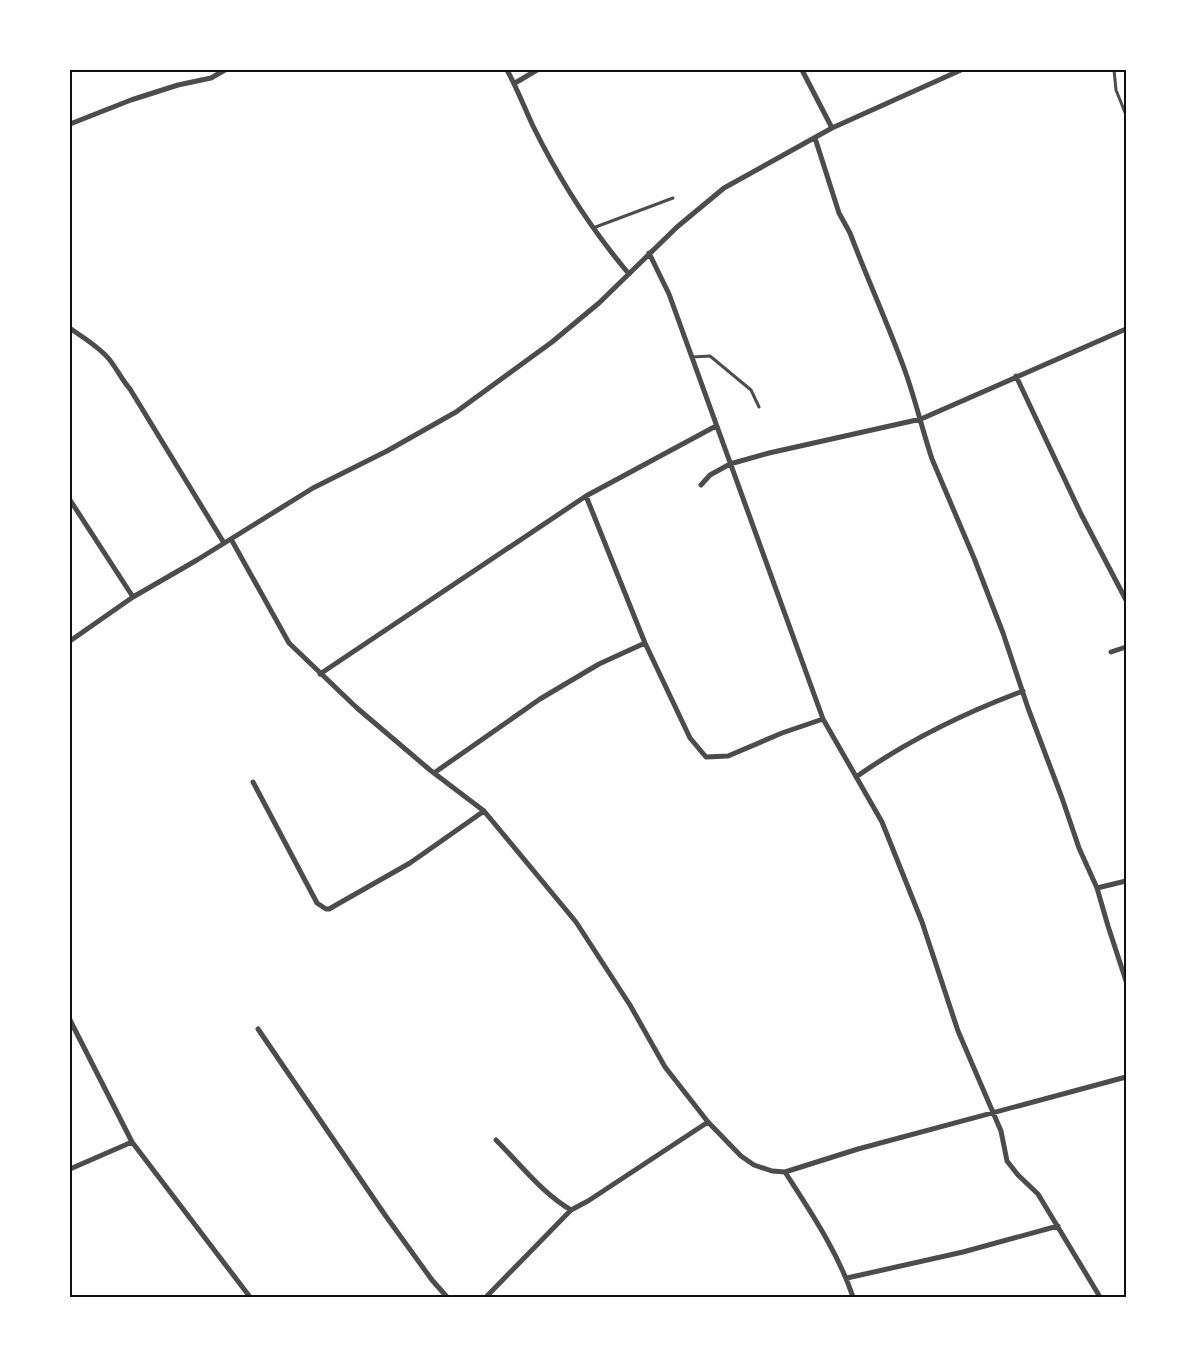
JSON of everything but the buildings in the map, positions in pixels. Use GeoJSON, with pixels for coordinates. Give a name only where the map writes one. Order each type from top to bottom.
{"type":"FeatureCollection","features":[{"type":"Feature","properties":{"kind":"street"},"geometry":{"type":"LineString","coordinates":[[70,124],[131,100],[211,78],[225,70]]}},
{"type":"Feature","properties":{"kind":"street"},"geometry":{"type":"LineString","coordinates":[[507,70],[515,83],[533,126],[582,214],[629,274]]}},
{"type":"Feature","properties":{"kind":"street"},"geometry":{"type":"LineString","coordinates":[[515,83],[537,70]]}},
{"type":"Feature","properties":{"kind":"street"},"geometry":{"type":"LineString","coordinates":[[802,70],[832,128]]}},
{"type":"Feature","properties":{"kind":"street"},"geometry":{"type":"LineString","coordinates":[[70,641],[133,597],[313,488],[387,451],[456,412],[552,342],[599,303],[677,227],[724,188],[832,128],[961,70]]}},
{"type":"Feature","properties":{"kind":"street"},"geometry":{"type":"LineString","coordinates":[[815,138],[840,213],[850,233],[903,365],[932,459],[974,558],[1079,848],[1097,888],[1126,981]]}},
{"type":"Feature","properties":{"kind":"street"},"geometry":{"type":"LineString","coordinates":[[649,253],[670,294],[823,719],[882,822],[922,922],[958,1031],[1002,1131],[1007,1161],[1038,1194],[1100,1297]]}},
{"type":"Feature","properties":{"kind":"street"},"geometry":{"type":"LineString","coordinates":[[701,485],[710,475],[730,464],[769,453],[921,419],[1126,328]]}},
{"type":"Feature","properties":{"kind":"street"},"geometry":{"type":"LineString","coordinates":[[71,329],[97,347],[109,359],[120,378],[130,389],[224,543]]}},
{"type":"Feature","properties":{"kind":"street"},"geometry":{"type":"LineString","coordinates":[[1016,376],[1081,514],[1126,600]]}},
{"type":"Feature","properties":{"kind":"street"},"geometry":{"type":"LineString","coordinates":[[320,674],[586,496],[716,426]]}},
{"type":"Feature","properties":{"kind":"street"},"geometry":{"type":"LineString","coordinates":[[586,496],[645,643],[690,738],[706,757],[728,756],[782,733],[823,719]]}},
{"type":"Feature","properties":{"kind":"street"},"geometry":{"type":"LineString","coordinates":[[70,500],[133,597]]}},
{"type":"Feature","properties":{"kind":"street"},"geometry":{"type":"LineString","coordinates":[[231,539],[289,644],[357,708],[434,773],[484,811],[576,922],[630,1005],[665,1067],[708,1122],[741,1156],[754,1166],[785,1172],[858,1149],[1126,1077]]}},
{"type":"Feature","properties":{"kind":"street"},"geometry":{"type":"LineString","coordinates":[[434,773],[540,699],[599,664],[645,643]]}},
{"type":"Feature","properties":{"kind":"street"},"geometry":{"type":"LineString","coordinates":[[1111,652],[1126,647]]}},
{"type":"Feature","properties":{"kind":"street"},"geometry":{"type":"LineString","coordinates":[[856,778],[886,756],[923,735],[1023,691]]}},
{"type":"Feature","properties":{"kind":"street"},"geometry":{"type":"LineString","coordinates":[[253,782],[317,903],[326,909],[410,863],[484,811]]}},
{"type":"Feature","properties":{"kind":"street"},"geometry":{"type":"LineString","coordinates":[[1097,888],[1126,881]]}},
{"type":"Feature","properties":{"kind":"street"},"geometry":{"type":"LineString","coordinates":[[70,1020],[132,1142],[250,1297]]}},
{"type":"Feature","properties":{"kind":"street"},"geometry":{"type":"LineString","coordinates":[[258,1029],[385,1215],[432,1280],[447,1297]]}},
{"type":"Feature","properties":{"kind":"street"},"geometry":{"type":"LineString","coordinates":[[486,1297],[571,1210],[668,1150],[708,1122]]}},
{"type":"Feature","properties":{"kind":"street"},"geometry":{"type":"LineString","coordinates":[[496,1140],[544,1189],[571,1210]]}},
{"type":"Feature","properties":{"kind":"street"},"geometry":{"type":"LineString","coordinates":[[70,1168],[132,1142]]}},
{"type":"Feature","properties":{"kind":"street"},"geometry":{"type":"LineString","coordinates":[[785,1172],[847,1278],[853,1297]]}},
{"type":"Feature","properties":{"kind":"street"},"geometry":{"type":"LineString","coordinates":[[847,1278],[963,1252],[1058,1226]]}},
{"type":"Feature","properties":{"kind":"lane"},"geometry":{"type":"LineString","coordinates":[[1114,70],[1116,90],[1126,115]]}},
{"type":"Feature","properties":{"kind":"lane"},"geometry":{"type":"LineString","coordinates":[[593,228],[673,198]]}},
{"type":"Feature","properties":{"kind":"lane"},"geometry":{"type":"LineString","coordinates":[[692,358],[710,356],[751,390],[759,407]]}}]}
